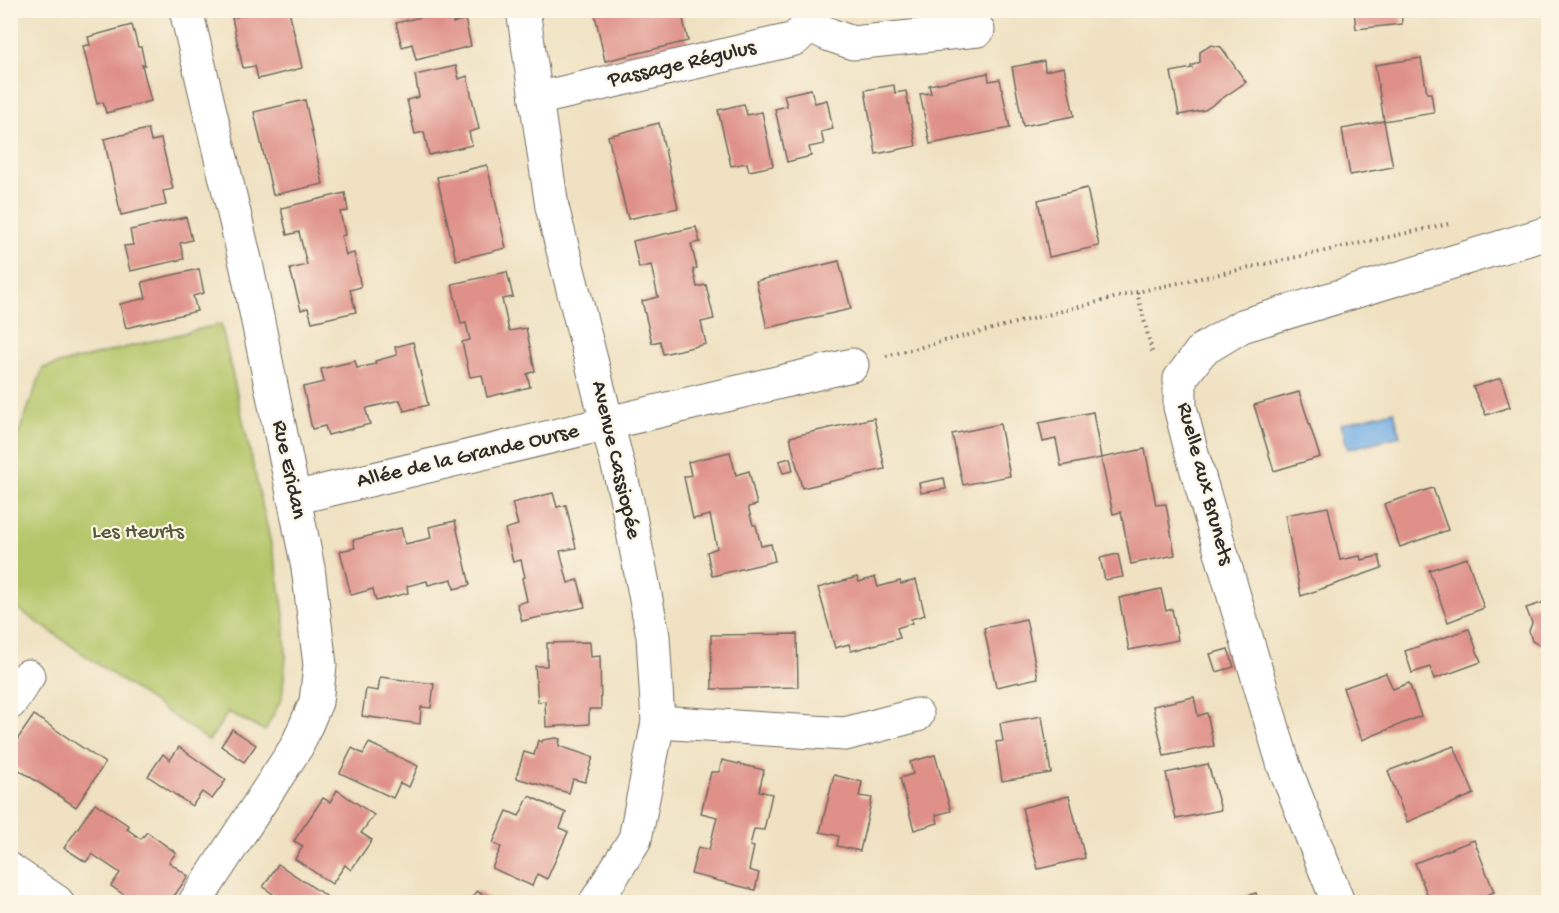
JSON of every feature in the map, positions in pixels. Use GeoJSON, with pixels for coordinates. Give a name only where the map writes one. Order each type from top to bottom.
{"type":"FeatureCollection","features":[{"type":"Feature","properties":{"kind":"street","name":"Rue Eridan"},"geometry":{"type":"LineString","coordinates":[[186,10],[247,268],[309,568],[320,665],[316,702],[308,726],[285,768],[195,903]]}},
{"type":"Feature","properties":{"kind":"street","name":"Avenue Cassiopée"},"geometry":{"type":"LineString","coordinates":[[523,10],[552,207],[627,501],[653,636],[658,722],[635,839],[596,903]]}},
{"type":"Feature","properties":{"kind":"street","name":"Passage Régulus"},"geometry":{"type":"LineString","coordinates":[[536,99],[795,39],[810,18]]}},
{"type":"Feature","properties":{"kind":"street"},"geometry":{"type":"LineString","coordinates":[[810,18],[830,35],[853,43],[978,30]]}},
{"type":"Feature","properties":{"kind":"street","name":"Ruelle aux Brunets"},"geometry":{"type":"LineString","coordinates":[[1338,903],[1284,766],[1191,450],[1180,407],[1180,379],[1202,350],[1242,326],[1548,233]]}},
{"type":"Feature","properties":{"kind":"street","name":"Allée de la Grande Ourse"},"geometry":{"type":"LineString","coordinates":[[294,498],[852,365]]}},
{"type":"Feature","properties":{"kind":"street"},"geometry":{"type":"LineString","coordinates":[[10,703],[28,676]]}},
{"type":"Feature","properties":{"kind":"street"},"geometry":{"type":"LineString","coordinates":[[658,722],[845,734],[917,715]]}},
{"type":"Feature","properties":{"kind":"street"},"geometry":{"type":"LineString","coordinates":[[10,870],[57,903]]}},
{"type":"Feature","properties":{"kind":"path"},"geometry":{"type":"LineString","coordinates":[[852,365],[1137,292],[1457,222]]}},
{"type":"Feature","properties":{"kind":"path"},"geometry":{"type":"LineString","coordinates":[[1137,292],[1157,371],[1180,379]]}},
{"type":"Feature","properties":{"kind":"green space","name":"Les Heurts"},"geometry":{"type":"Polygon","coordinates":[[[221,324],[277,570],[284,614],[286,657],[282,698],[265,731],[228,712],[209,741],[11,604],[11,454],[43,368],[221,324]]]}},
{"type":"Feature","properties":{"kind":"water"},"geometry":{"type":"Polygon","coordinates":[[[1394,411],[1400,436],[1348,449],[1341,424],[1394,411]]]}},
{"type":"Feature","properties":{"kind":"building"},"geometry":{"type":"Polygon","coordinates":[[[242,10],[289,10],[302,68],[258,79],[255,66],[243,68],[232,18],[243,15],[242,10]]]}},
{"type":"Feature","properties":{"kind":"building"},"geometry":{"type":"Polygon","coordinates":[[[450,10],[453,23],[465,19],[471,46],[416,60],[412,44],[402,47],[396,23],[450,10]]]}},
{"type":"Feature","properties":{"kind":"building"},"geometry":{"type":"Polygon","coordinates":[[[594,10],[681,10],[688,41],[605,61],[594,10]]]}},
{"type":"Feature","properties":{"kind":"building"},"geometry":{"type":"Polygon","coordinates":[[[1354,10],[1401,10],[1402,24],[1356,29],[1354,10]]]}},
{"type":"Feature","properties":{"kind":"building"},"geometry":{"type":"Polygon","coordinates":[[[132,25],[138,47],[141,47],[145,65],[142,65],[151,101],[106,113],[103,102],[97,104],[83,46],[90,45],[88,37],[132,25]]]}},
{"type":"Feature","properties":{"kind":"building"},"geometry":{"type":"Polygon","coordinates":[[[1211,45],[1221,47],[1246,82],[1205,110],[1179,115],[1171,72],[1192,68],[1191,66],[1200,62],[1200,52],[1211,45]]]}},
{"type":"Feature","properties":{"kind":"building"},"geometry":{"type":"Polygon","coordinates":[[[1421,58],[1427,93],[1431,93],[1434,113],[1384,121],[1375,65],[1421,58]]]}},
{"type":"Feature","properties":{"kind":"building"},"geometry":{"type":"Polygon","coordinates":[[[1044,61],[1045,71],[1064,67],[1074,116],[1023,126],[1012,67],[1044,61]]]}},
{"type":"Feature","properties":{"kind":"building"},"geometry":{"type":"Polygon","coordinates":[[[456,66],[459,79],[467,76],[479,129],[469,132],[472,145],[429,155],[424,132],[415,134],[407,100],[419,97],[415,75],[456,66]]]}},
{"type":"Feature","properties":{"kind":"building"},"geometry":{"type":"Polygon","coordinates":[[[988,73],[989,81],[1000,79],[1010,128],[930,144],[920,94],[931,93],[929,85],[988,73]]]}},
{"type":"Feature","properties":{"kind":"building"},"geometry":{"type":"Polygon","coordinates":[[[894,85],[895,93],[906,91],[916,146],[876,154],[865,90],[894,85]]]}},
{"type":"Feature","properties":{"kind":"building"},"geometry":{"type":"Polygon","coordinates":[[[811,89],[815,103],[827,100],[833,129],[821,132],[824,144],[809,147],[811,156],[787,162],[775,109],[787,106],[784,95],[811,89]]]}},
{"type":"Feature","properties":{"kind":"building"},"geometry":{"type":"Polygon","coordinates":[[[305,100],[323,184],[273,195],[254,112],[305,100]]]}},
{"type":"Feature","properties":{"kind":"building"},"geometry":{"type":"Polygon","coordinates":[[[744,104],[747,115],[762,112],[773,166],[749,171],[747,163],[731,166],[718,110],[744,104]]]}},
{"type":"Feature","properties":{"kind":"building"},"geometry":{"type":"Polygon","coordinates":[[[1384,121],[1393,167],[1350,175],[1342,129],[1384,121]]]}},
{"type":"Feature","properties":{"kind":"building"},"geometry":{"type":"Polygon","coordinates":[[[659,123],[678,208],[628,219],[608,136],[659,123]]]}},
{"type":"Feature","properties":{"kind":"building"},"geometry":{"type":"Polygon","coordinates":[[[148,129],[151,141],[161,139],[173,189],[163,191],[166,205],[121,215],[104,139],[148,129]]]}},
{"type":"Feature","properties":{"kind":"building"},"geometry":{"type":"Polygon","coordinates":[[[487,165],[506,248],[456,260],[437,177],[487,165]]]}},
{"type":"Feature","properties":{"kind":"building"},"geometry":{"type":"Polygon","coordinates":[[[10,175],[12,175],[15,226],[10,226],[10,175]]]}},
{"type":"Feature","properties":{"kind":"building"},"geometry":{"type":"Polygon","coordinates":[[[1087,188],[1099,246],[1049,257],[1038,200],[1087,188]]]}},
{"type":"Feature","properties":{"kind":"building"},"geometry":{"type":"Polygon","coordinates":[[[345,193],[348,211],[340,212],[345,235],[341,236],[346,255],[354,253],[361,287],[350,290],[356,312],[312,322],[308,308],[301,310],[290,269],[307,265],[299,232],[287,235],[281,208],[345,193]]]}},
{"type":"Feature","properties":{"kind":"building"},"geometry":{"type":"Polygon","coordinates":[[[186,217],[192,240],[180,243],[184,259],[130,271],[124,246],[133,245],[130,230],[186,217]]]}},
{"type":"Feature","properties":{"kind":"building"},"geometry":{"type":"Polygon","coordinates":[[[696,227],[700,242],[691,244],[697,268],[693,269],[697,287],[706,285],[714,319],[701,322],[706,344],[663,354],[660,341],[652,343],[642,301],[658,297],[651,265],[639,268],[633,241],[696,227]]]}},
{"type":"Feature","properties":{"kind":"building"},"geometry":{"type":"Polygon","coordinates":[[[839,261],[851,309],[767,328],[756,281],[839,261]]]}},
{"type":"Feature","properties":{"kind":"building"},"geometry":{"type":"Polygon","coordinates":[[[199,269],[204,293],[193,296],[197,311],[126,328],[120,304],[146,298],[142,282],[199,269]]]}},
{"type":"Feature","properties":{"kind":"building"},"geometry":{"type":"Polygon","coordinates":[[[507,272],[513,297],[502,299],[509,331],[526,328],[535,371],[527,374],[530,387],[487,397],[482,375],[470,377],[462,342],[470,340],[466,323],[461,324],[452,284],[507,272]]]}},
{"type":"Feature","properties":{"kind":"building"},"geometry":{"type":"Polygon","coordinates":[[[413,342],[428,405],[404,411],[400,400],[367,408],[370,424],[328,435],[325,426],[312,429],[303,387],[324,382],[321,369],[355,361],[357,368],[376,364],[375,361],[397,355],[395,347],[413,342]]]}},
{"type":"Feature","properties":{"kind":"building"},"geometry":{"type":"Polygon","coordinates":[[[1501,378],[1510,407],[1486,415],[1473,387],[1501,378]]]}},
{"type":"Feature","properties":{"kind":"building"},"geometry":{"type":"Polygon","coordinates":[[[1299,392],[1320,457],[1274,471],[1254,405],[1299,392]]]}},
{"type":"Feature","properties":{"kind":"building"},"geometry":{"type":"Polygon","coordinates":[[[1093,412],[1101,458],[1061,466],[1056,439],[1043,442],[1039,423],[1093,412]]]}},
{"type":"Feature","properties":{"kind":"building"},"geometry":{"type":"Polygon","coordinates":[[[874,418],[885,469],[802,488],[790,437],[874,418]]]}},
{"type":"Feature","properties":{"kind":"building"},"geometry":{"type":"Polygon","coordinates":[[[1000,424],[1010,476],[963,485],[952,434],[1000,424]]]}},
{"type":"Feature","properties":{"kind":"building"},"geometry":{"type":"Polygon","coordinates":[[[1145,449],[1156,505],[1166,504],[1175,555],[1131,564],[1121,512],[1113,514],[1101,458],[1145,449]]]}},
{"type":"Feature","properties":{"kind":"building"},"geometry":{"type":"Polygon","coordinates":[[[730,452],[736,475],[749,471],[757,505],[748,507],[753,525],[756,525],[761,546],[771,544],[775,561],[712,576],[707,552],[717,548],[710,515],[693,519],[684,477],[691,475],[688,462],[730,452]]]}},
{"type":"Feature","properties":{"kind":"building"},"geometry":{"type":"Polygon","coordinates":[[[790,458],[793,471],[783,473],[779,461],[790,458]]]}},
{"type":"Feature","properties":{"kind":"building"},"geometry":{"type":"Polygon","coordinates":[[[944,478],[946,489],[921,493],[919,483],[944,478]]]}},
{"type":"Feature","properties":{"kind":"building"},"geometry":{"type":"Polygon","coordinates":[[[1433,488],[1448,530],[1400,547],[1384,504],[1433,488]]]}},
{"type":"Feature","properties":{"kind":"building"},"geometry":{"type":"Polygon","coordinates":[[[553,493],[557,507],[566,505],[576,548],[560,551],[568,583],[578,580],[585,607],[522,621],[517,604],[527,601],[522,578],[525,577],[521,560],[513,562],[505,529],[518,525],[512,503],[553,493]]]}},
{"type":"Feature","properties":{"kind":"building"},"geometry":{"type":"Polygon","coordinates":[[[1328,507],[1340,560],[1360,556],[1361,560],[1379,556],[1382,568],[1301,596],[1285,515],[1328,507]]]}},
{"type":"Feature","properties":{"kind":"building"},"geometry":{"type":"Polygon","coordinates":[[[455,521],[470,585],[454,589],[452,579],[428,585],[427,581],[407,586],[408,593],[376,601],[373,589],[351,595],[340,551],[355,548],[353,540],[401,528],[405,544],[431,538],[429,527],[455,521]]]}},
{"type":"Feature","properties":{"kind":"building"},"geometry":{"type":"Polygon","coordinates":[[[1118,554],[1123,577],[1105,580],[1100,558],[1118,554]]]}},
{"type":"Feature","properties":{"kind":"building"},"geometry":{"type":"Polygon","coordinates":[[[1467,558],[1484,608],[1448,622],[1429,570],[1467,558]]]}},
{"type":"Feature","properties":{"kind":"building"},"geometry":{"type":"Polygon","coordinates":[[[857,577],[859,582],[875,577],[878,587],[900,581],[901,584],[916,580],[925,615],[911,619],[912,623],[897,628],[900,638],[851,651],[849,644],[835,648],[818,588],[857,577]]]}},
{"type":"Feature","properties":{"kind":"building"},"geometry":{"type":"Polygon","coordinates":[[[1161,589],[1166,611],[1172,609],[1178,640],[1129,650],[1119,598],[1161,589]]]}},
{"type":"Feature","properties":{"kind":"building"},"geometry":{"type":"Polygon","coordinates":[[[1548,601],[1548,650],[1546,642],[1539,645],[1532,641],[1529,631],[1532,623],[1526,608],[1548,601]]]}},
{"type":"Feature","properties":{"kind":"building"},"geometry":{"type":"Polygon","coordinates":[[[1026,619],[1038,678],[996,687],[984,628],[1026,619]]]}},
{"type":"Feature","properties":{"kind":"building"},"geometry":{"type":"Polygon","coordinates":[[[1469,629],[1481,662],[1434,679],[1430,667],[1412,673],[1405,651],[1469,629]]]}},
{"type":"Feature","properties":{"kind":"building"},"geometry":{"type":"Polygon","coordinates":[[[797,634],[798,687],[712,689],[711,635],[797,634]]]}},
{"type":"Feature","properties":{"kind":"building"},"geometry":{"type":"Polygon","coordinates":[[[590,642],[591,657],[600,656],[601,709],[589,709],[589,724],[546,727],[545,701],[538,702],[535,666],[547,666],[547,643],[590,642]]]}},
{"type":"Feature","properties":{"kind":"building"},"geometry":{"type":"Polygon","coordinates":[[[1228,649],[1234,667],[1216,672],[1210,654],[1228,649]]]}},
{"type":"Feature","properties":{"kind":"building"},"geometry":{"type":"Polygon","coordinates":[[[1386,673],[1393,689],[1409,683],[1421,716],[1362,740],[1343,688],[1386,673]]]}},
{"type":"Feature","properties":{"kind":"building"},"geometry":{"type":"Polygon","coordinates":[[[380,677],[434,684],[431,708],[421,707],[420,724],[362,716],[366,689],[378,691],[380,677]]]}},
{"type":"Feature","properties":{"kind":"building"},"geometry":{"type":"Polygon","coordinates":[[[1194,697],[1198,716],[1207,713],[1214,746],[1164,756],[1153,706],[1194,697]]]}},
{"type":"Feature","properties":{"kind":"building"},"geometry":{"type":"Polygon","coordinates":[[[34,715],[105,763],[76,807],[10,764],[10,750],[34,715]]]}},
{"type":"Feature","properties":{"kind":"building"},"geometry":{"type":"Polygon","coordinates":[[[1042,716],[1051,773],[1002,781],[996,742],[1003,741],[1000,723],[1042,716]]]}},
{"type":"Feature","properties":{"kind":"building"},"geometry":{"type":"Polygon","coordinates":[[[232,729],[256,745],[244,762],[221,746],[232,729]]]}},
{"type":"Feature","properties":{"kind":"building"},"geometry":{"type":"Polygon","coordinates":[[[560,739],[559,746],[593,757],[585,782],[573,779],[569,793],[516,778],[524,752],[534,755],[538,740],[542,742],[560,739]]]}},
{"type":"Feature","properties":{"kind":"building"},"geometry":{"type":"Polygon","coordinates":[[[369,743],[418,766],[409,787],[400,783],[393,798],[340,773],[352,748],[363,754],[369,743]]]}},
{"type":"Feature","properties":{"kind":"building"},"geometry":{"type":"Polygon","coordinates":[[[1454,746],[1474,794],[1407,822],[1388,771],[1454,746]]]}},
{"type":"Feature","properties":{"kind":"building"},"geometry":{"type":"Polygon","coordinates":[[[179,747],[226,780],[212,799],[202,792],[192,806],[148,776],[163,754],[170,760],[179,747]]]}},
{"type":"Feature","properties":{"kind":"building"},"geometry":{"type":"Polygon","coordinates":[[[935,755],[951,811],[936,815],[938,823],[914,830],[900,778],[913,774],[910,762],[935,755]]]}},
{"type":"Feature","properties":{"kind":"building"},"geometry":{"type":"Polygon","coordinates":[[[722,760],[764,770],[759,791],[772,794],[764,830],[754,829],[750,846],[754,847],[749,870],[759,873],[755,890],[691,874],[698,847],[709,850],[717,817],[701,813],[711,772],[719,772],[722,760]]]}},
{"type":"Feature","properties":{"kind":"building"},"geometry":{"type":"Polygon","coordinates":[[[1208,764],[1221,810],[1176,819],[1166,773],[1208,764]]]}},
{"type":"Feature","properties":{"kind":"building"},"geometry":{"type":"Polygon","coordinates":[[[834,775],[862,782],[859,796],[872,798],[860,851],[837,846],[839,836],[820,832],[834,775]]]}},
{"type":"Feature","properties":{"kind":"building"},"geometry":{"type":"Polygon","coordinates":[[[337,790],[374,815],[361,833],[372,840],[351,870],[345,865],[332,884],[295,859],[303,846],[294,841],[323,798],[330,802],[337,790]]]}},
{"type":"Feature","properties":{"kind":"building"},"geometry":{"type":"Polygon","coordinates":[[[529,796],[566,813],[560,828],[568,832],[547,879],[537,874],[532,886],[492,868],[501,847],[493,843],[507,811],[519,816],[529,796]]]}},
{"type":"Feature","properties":{"kind":"building"},"geometry":{"type":"Polygon","coordinates":[[[1069,796],[1085,858],[1038,869],[1022,808],[1069,796]]]}},
{"type":"Feature","properties":{"kind":"building"},"geometry":{"type":"Polygon","coordinates":[[[95,803],[129,826],[127,829],[141,839],[147,832],[176,853],[169,862],[188,876],[170,902],[135,902],[111,886],[120,873],[92,854],[86,862],[64,848],[95,803]]]}},
{"type":"Feature","properties":{"kind":"building"},"geometry":{"type":"Polygon","coordinates":[[[1474,840],[1494,892],[1468,902],[1430,902],[1415,863],[1474,840]]]}},
{"type":"Feature","properties":{"kind":"building"},"geometry":{"type":"Polygon","coordinates":[[[278,864],[326,896],[321,902],[268,902],[273,894],[263,887],[278,864]]]}},
{"type":"Feature","properties":{"kind":"building"},"geometry":{"type":"Polygon","coordinates":[[[477,891],[494,902],[470,902],[477,891]]]}},
{"type":"Feature","properties":{"kind":"building"},"geometry":{"type":"Polygon","coordinates":[[[1256,893],[1258,902],[1224,902],[1256,893]]]}}]}
